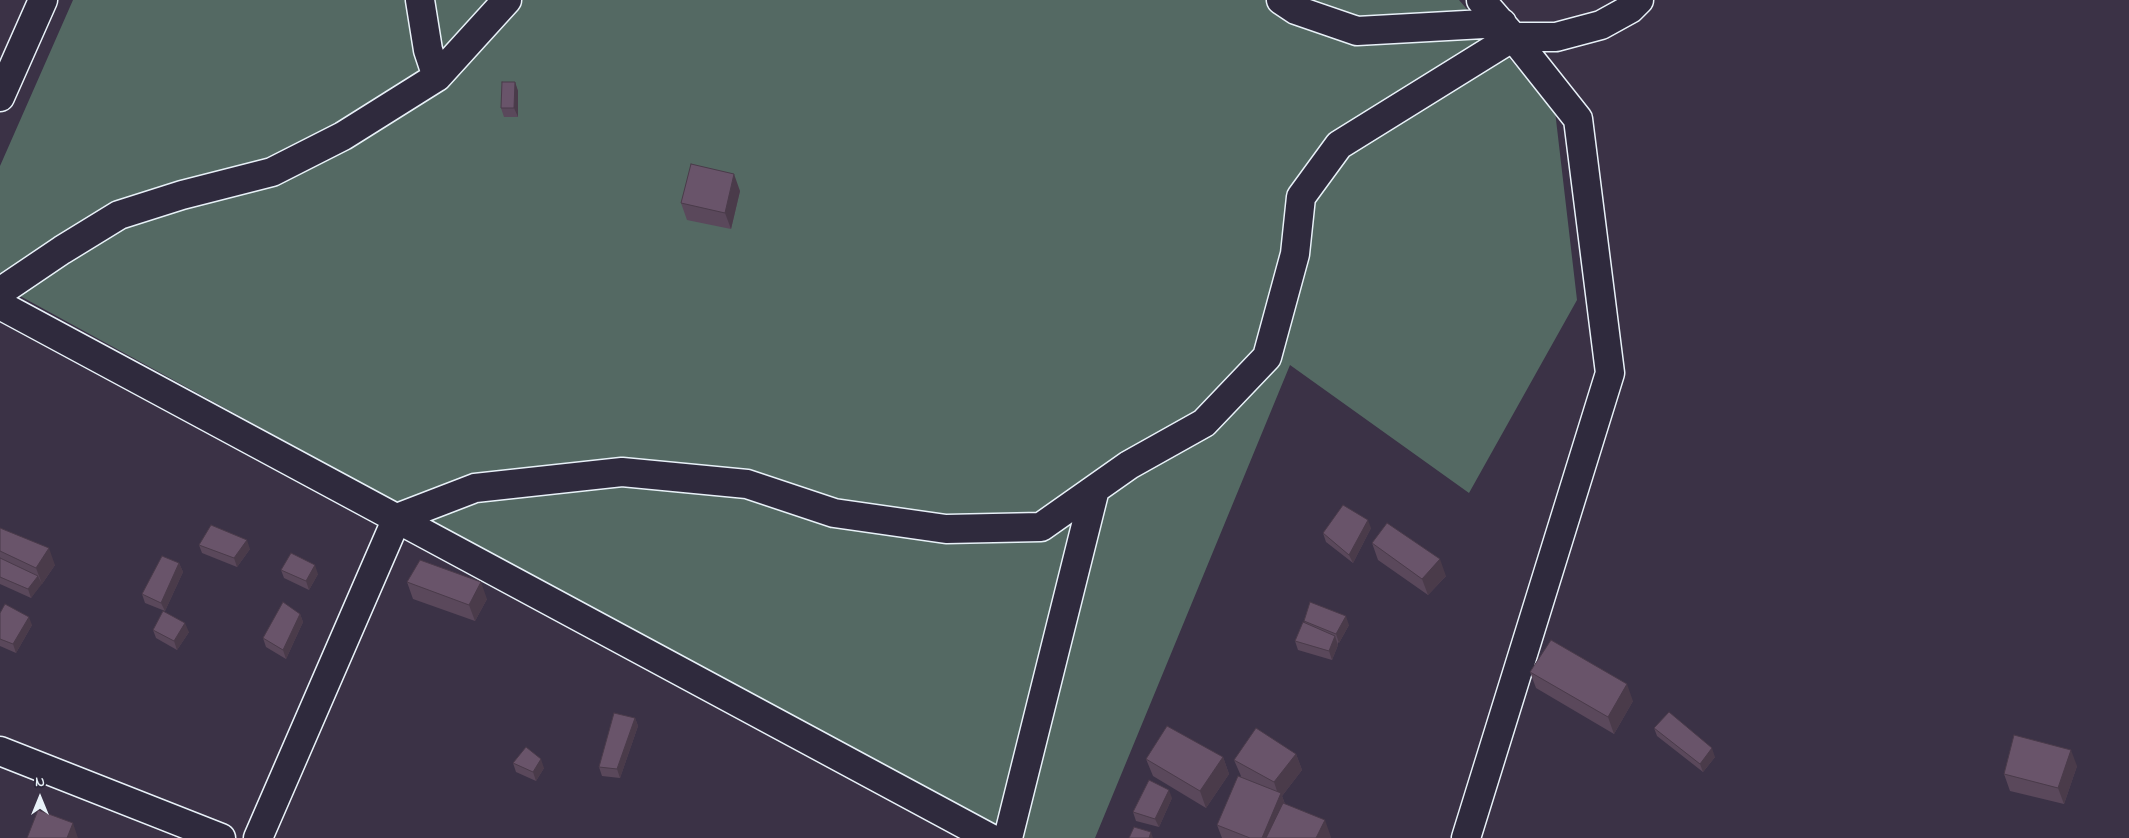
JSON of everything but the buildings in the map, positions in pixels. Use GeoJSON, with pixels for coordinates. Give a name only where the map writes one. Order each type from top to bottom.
{"type":"FeatureCollection","features":[{"type":"Feature","properties":{"kind":"street"},"geometry":{"type":"LineString","coordinates":[[0,97],[43,0]]}},
{"type":"Feature","properties":{"kind":"street"},"geometry":{"type":"LineString","coordinates":[[420,0],[428,50],[437,77]]}},
{"type":"Feature","properties":{"kind":"street"},"geometry":{"type":"LineString","coordinates":[[0,292],[62,250],[119,215],[182,195],[272,172],[343,136],[437,77],[507,0]]}},
{"type":"Feature","properties":{"kind":"street"},"geometry":{"type":"LineString","coordinates":[[1281,0],[1296,10],[1358,31],[1508,30],[1556,37],[1601,25],[1630,9],[1639,0]]}},
{"type":"Feature","properties":{"kind":"street"},"geometry":{"type":"LineString","coordinates":[[1466,838],[1610,373],[1578,119],[1508,30],[1481,0]]}},
{"type":"Feature","properties":{"kind":"street"},"geometry":{"type":"LineString","coordinates":[[258,838],[397,518],[476,488],[622,472],[746,484],[834,513],[946,530],[1041,527],[1129,465],[1204,423],[1267,357],[1295,254],[1301,197],[1339,145],[1508,30]]}},
{"type":"Feature","properties":{"kind":"street"},"geometry":{"type":"LineString","coordinates":[[0,305],[990,838]]}},
{"type":"Feature","properties":{"kind":"street"},"geometry":{"type":"LineString","coordinates":[[1008,838],[1095,489]]}},
{"type":"Feature","properties":{"kind":"street"},"geometry":{"type":"LineString","coordinates":[[0,751],[221,838]]}},
{"type":"Feature","properties":{"kind":"green space"},"geometry":{"type":"Polygon","coordinates":[[[73,0],[1459,0],[1555,111],[1577,300],[1469,493],[1290,365],[1095,838],[1010,838],[0,285],[0,166],[73,0]]]}}]}
